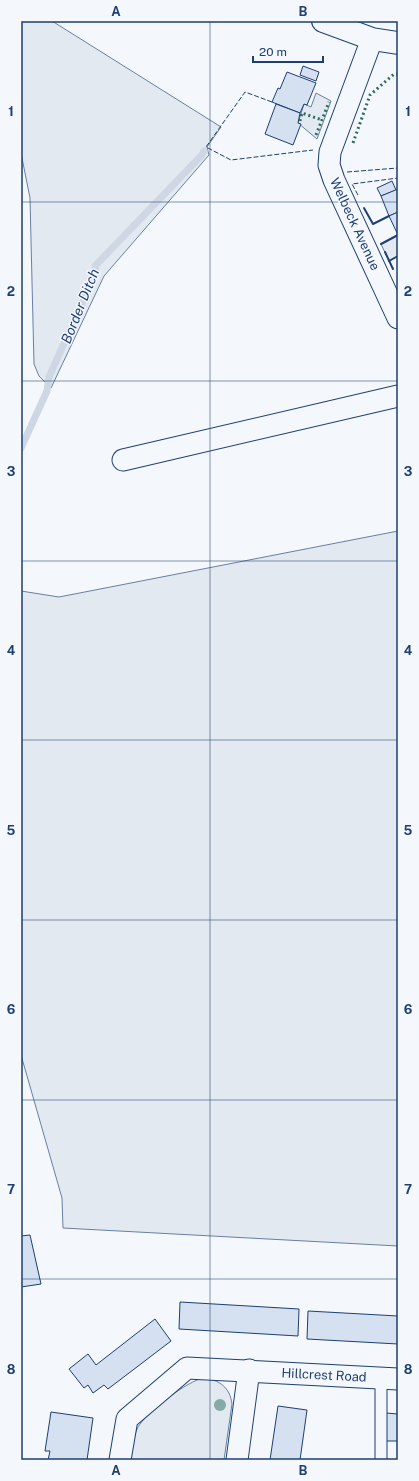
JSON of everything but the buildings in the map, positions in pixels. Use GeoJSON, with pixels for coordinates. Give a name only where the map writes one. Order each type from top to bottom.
{"type":"FeatureCollection","features":[{"type":"Feature","properties":{"kind":"main road"},"geometry":{"type":"LineString","coordinates":[[323,21],[372,39],[398,43]]}},
{"type":"Feature","properties":{"kind":"street","name":"Welbeck Avenue"},"geometry":{"type":"LineString","coordinates":[[372,39],[330,152],[329,165],[334,180],[398,318]]}},
{"type":"Feature","properties":{"kind":"street"},"geometry":{"type":"LineString","coordinates":[[123,460],[398,396]]}},
{"type":"Feature","properties":{"kind":"street","name":"Hillcrest Road"},"geometry":{"type":"LineString","coordinates":[[120,1460],[127,1419],[188,1368],[249,1370],[389,1379]]}},
{"type":"Feature","properties":{"kind":"street"},"geometry":{"type":"LineString","coordinates":[[237,1460],[249,1370]]}},
{"type":"Feature","properties":{"kind":"lane"},"geometry":{"type":"LineString","coordinates":[[381,1460],[389,1379]]}},
{"type":"Feature","properties":{"kind":"shaded area"},"geometry":{"type":"Polygon","coordinates":[[[21,21],[52,21],[221,127],[207,147],[209,155],[104,276],[51,388],[39,376],[34,364],[30,198],[21,153],[21,21]]]}},
{"type":"Feature","properties":{"kind":"shaded area"},"geometry":{"type":"Polygon","coordinates":[[[316,93],[331,101],[317,139],[298,123],[304,104],[311,107],[316,93]]]}},
{"type":"Feature","properties":{"kind":"shaded area"},"geometry":{"type":"Polygon","coordinates":[[[398,235],[398,256],[389,261],[381,244],[398,235]]]}},
{"type":"Feature","properties":{"kind":"shaded area"},"geometry":{"type":"Polygon","coordinates":[[[398,531],[398,1246],[63,1228],[62,1198],[21,1055],[21,591],[59,597],[398,531]]]}},
{"type":"Feature","properties":{"kind":"shaded area"},"geometry":{"type":"Polygon","coordinates":[[[204,1378],[223,1385],[231,1398],[232,1404],[224,1460],[131,1460],[135,1435],[142,1421],[158,1406],[178,1391],[197,1380],[204,1378]]]}},
{"type":"Feature","properties":{"kind":"waterway","name":"Border Ditch"},"geometry":{"type":"LineString","coordinates":[[21,448],[47,391],[49,377],[96,272],[95,266],[201,156],[204,151]]}},
{"type":"Feature","properties":{"kind":"hedge"},"geometry":{"type":"LineString","coordinates":[[353,143],[370,95],[394,74],[398,74]]}},
{"type":"Feature","properties":{"kind":"hedge"},"geometry":{"type":"LineString","coordinates":[[316,135],[329,102]]}},
{"type":"Feature","properties":{"kind":"hedge"},"geometry":{"type":"LineString","coordinates":[[300,121],[302,113],[322,120]]}},
{"type":"Feature","properties":{"kind":"fence"},"geometry":{"type":"LineString","coordinates":[[272,102],[245,92],[206,147],[231,160],[313,150]]}},
{"type":"Feature","properties":{"kind":"fence"},"geometry":{"type":"LineString","coordinates":[[347,172],[398,168]]}},
{"type":"Feature","properties":{"kind":"fence"},"geometry":{"type":"LineString","coordinates":[[358,195],[352,184],[398,178]]}},
{"type":"Feature","properties":{"kind":"wall"},"geometry":{"type":"LineString","coordinates":[[364,208],[373,224],[389,216]]}},
{"type":"Feature","properties":{"kind":"wall"},"geometry":{"type":"LineString","coordinates":[[381,244],[398,235]]}},
{"type":"Feature","properties":{"kind":"wall"},"geometry":{"type":"LineString","coordinates":[[385,252],[393,269]]}},
{"type":"Feature","properties":{"kind":"wall"},"geometry":{"type":"LineString","coordinates":[[389,261],[398,256]]}}]}
